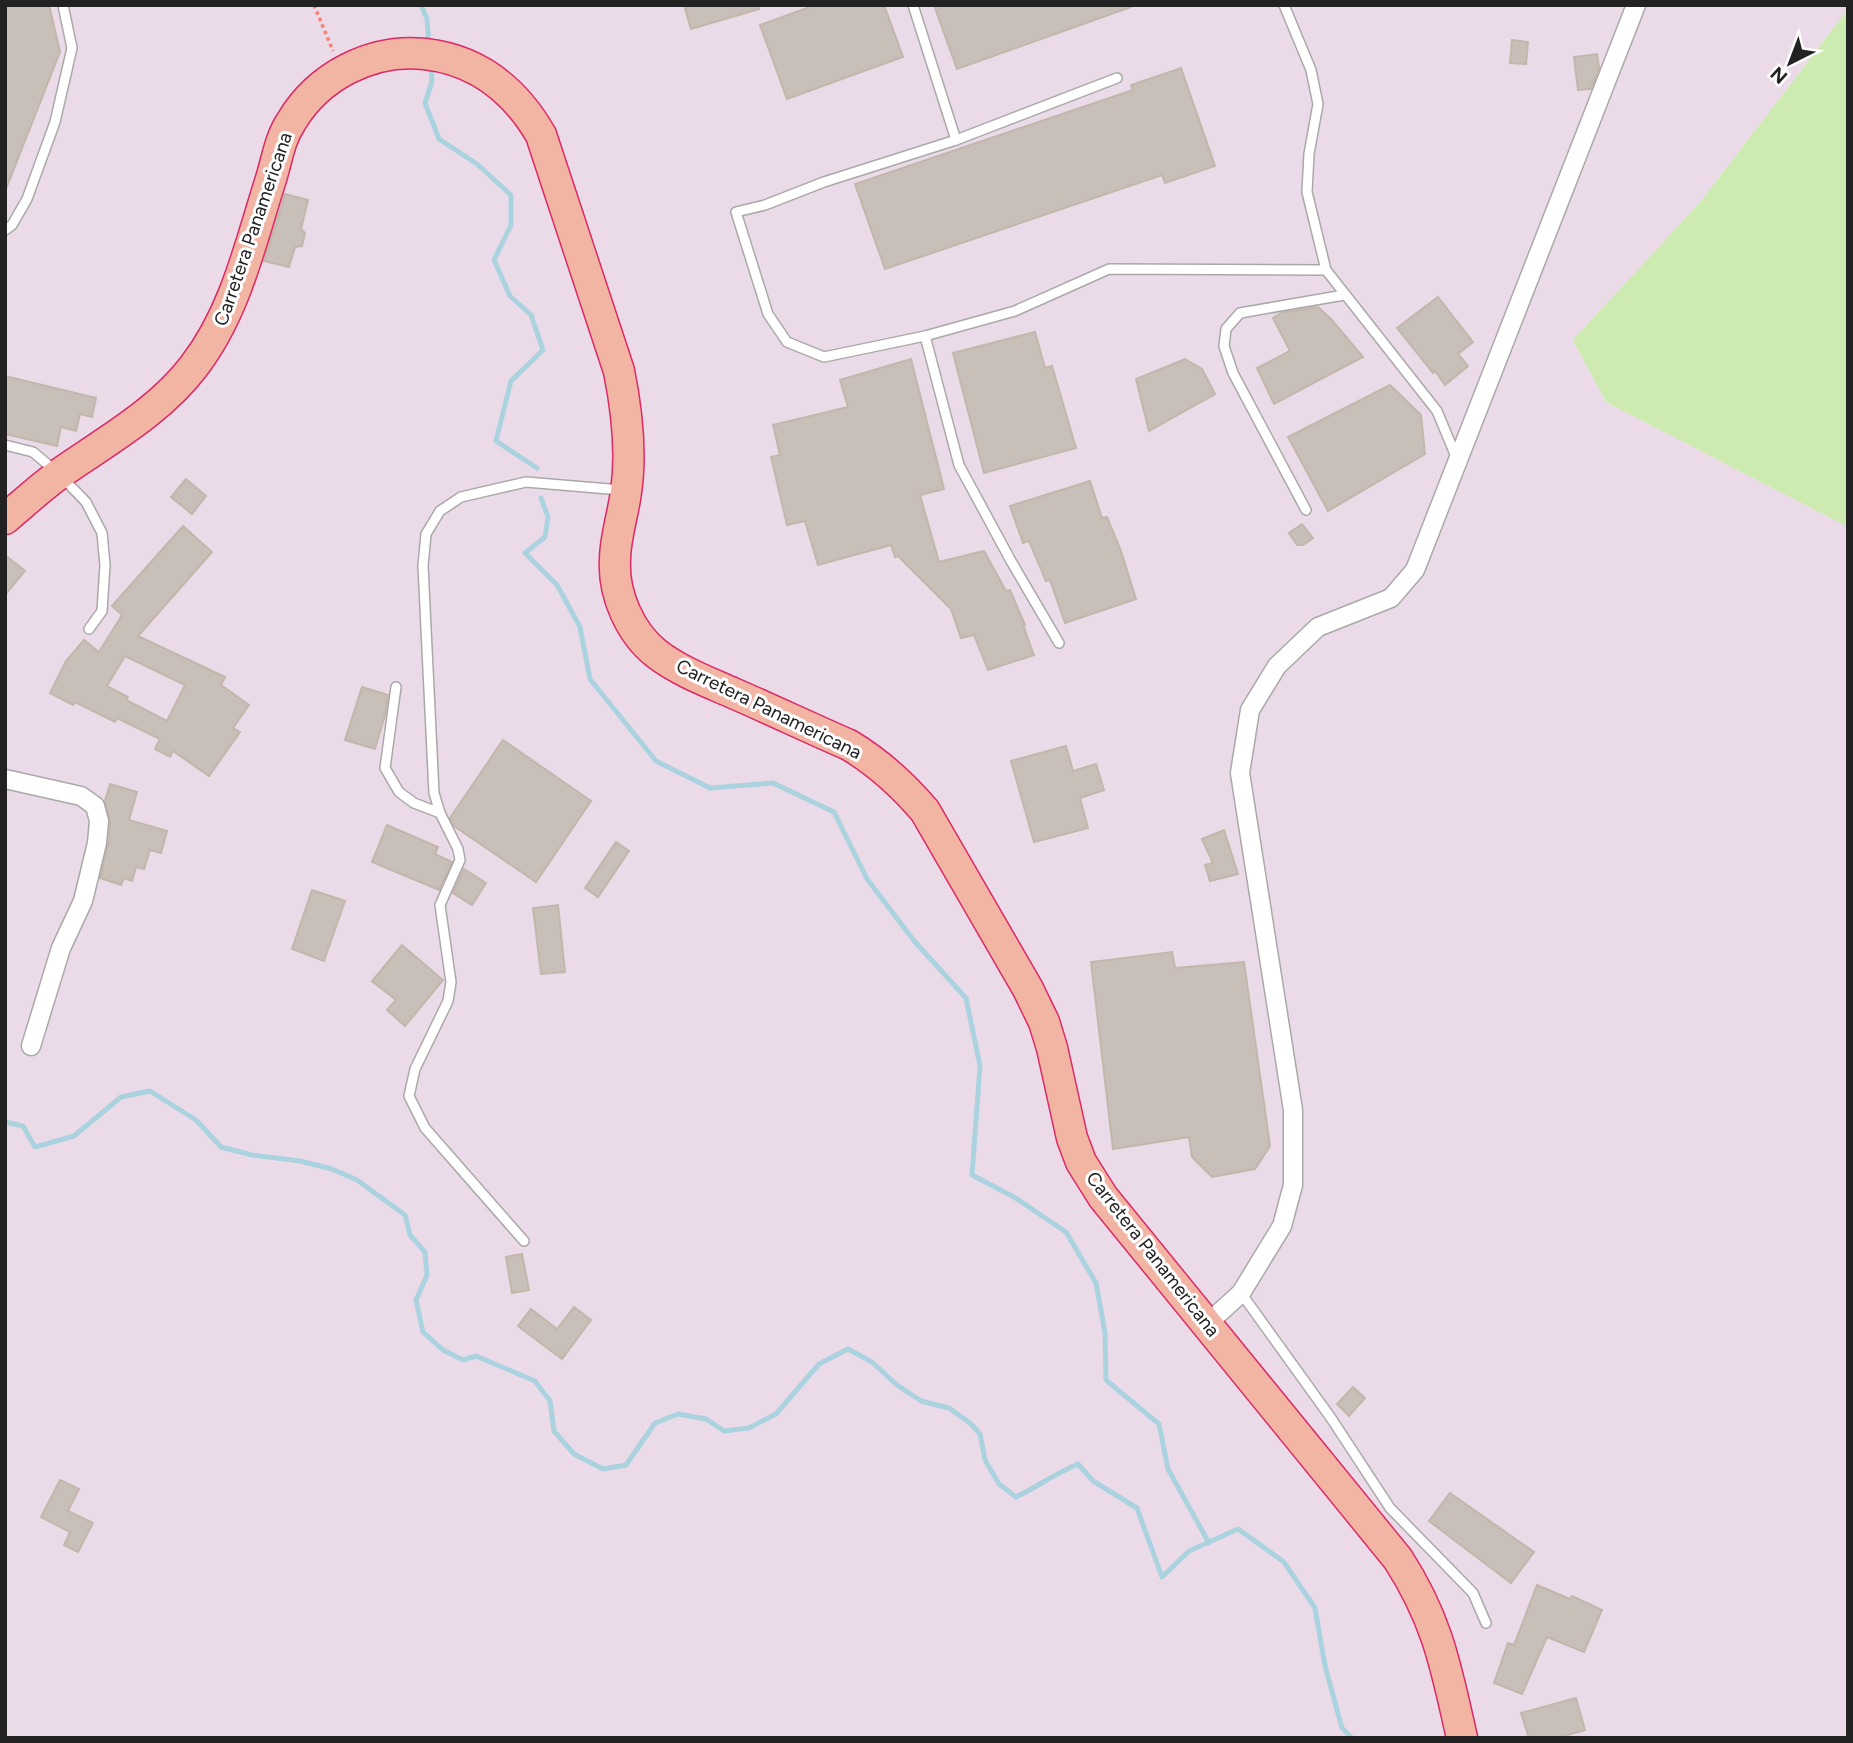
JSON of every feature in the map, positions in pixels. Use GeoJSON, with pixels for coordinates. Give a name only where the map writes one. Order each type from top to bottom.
{"type":"FeatureCollection","features":[{"type":"Feature","properties":{"kind":"highway","name":"Carretera Panamericana"},"geometry":{"type":"LineString","coordinates":[[5,519],[59,474],[132,425],[171,391],[210,344],[236,288],[280,143],[306,100],[341,72],[364,62],[388,55],[417,53],[465,63],[491,77],[514,96],[530,115],[541,135],[619,371],[628,424],[627,490],[614,560],[620,599],[629,620],[657,654],[692,675],[849,745],[888,771],[918,803],[937,831],[1028,989],[1044,1023],[1072,1138],[1091,1180],[1398,1559],[1434,1626],[1444,1656],[1462,1738]]}},
{"type":"Feature","properties":{"kind":"street"},"geometry":{"type":"LineString","coordinates":[[1207,1324],[1241,1293],[1282,1227],[1293,1185],[1293,1110],[1240,773],[1250,710],[1278,666],[1318,627],[1391,598],[1415,570],[1636,5]]}},
{"type":"Feature","properties":{"kind":"street"},"geometry":{"type":"LineString","coordinates":[[5,779],[81,796],[95,807],[99,821],[97,844],[83,901],[61,948],[31,1046]]}},
{"type":"Feature","properties":{"kind":"lane"},"geometry":{"type":"LineString","coordinates":[[5,230],[12,225],[27,199],[55,122],[72,48],[63,5]]}},
{"type":"Feature","properties":{"kind":"lane"},"geometry":{"type":"LineString","coordinates":[[914,5],[956,140]]}},
{"type":"Feature","properties":{"kind":"lane"},"geometry":{"type":"LineString","coordinates":[[1284,5],[1311,70],[1318,104],[1309,154],[1307,192],[1326,270],[1437,411],[1457,460]]}},
{"type":"Feature","properties":{"kind":"lane"},"geometry":{"type":"LineString","coordinates":[[1117,78],[956,140],[824,182],[765,205],[736,212],[768,314],[787,342],[824,357],[925,336],[1015,311],[1109,269],[1326,270]]}},
{"type":"Feature","properties":{"kind":"lane"},"geometry":{"type":"LineString","coordinates":[[1306,510],[1233,373],[1224,346],[1226,329],[1240,313],[1344,295]]}},
{"type":"Feature","properties":{"kind":"lane"},"geometry":{"type":"LineString","coordinates":[[925,336],[959,466],[1059,643]]}},
{"type":"Feature","properties":{"kind":"lane"},"geometry":{"type":"LineString","coordinates":[[5,445],[33,452],[59,474],[86,502],[102,533],[105,565],[102,611],[89,629]]}},
{"type":"Feature","properties":{"kind":"lane"},"geometry":{"type":"LineString","coordinates":[[524,1241],[425,1128],[409,1096],[415,1069],[448,1001],[451,982],[440,905],[460,860],[458,849],[440,813],[434,793],[423,566],[426,534],[440,511],[461,497],[526,482],[627,490]]}},
{"type":"Feature","properties":{"kind":"lane"},"geometry":{"type":"LineString","coordinates":[[396,687],[386,768],[399,792],[414,803],[440,813]]}},
{"type":"Feature","properties":{"kind":"lane"},"geometry":{"type":"LineString","coordinates":[[1241,1293],[1331,1418],[1390,1508],[1473,1593],[1486,1623]]}},
{"type":"Feature","properties":{"kind":"path"},"geometry":{"type":"LineString","coordinates":[[314,5],[341,72]]}},
{"type":"Feature","properties":{"kind":"shaded area"},"geometry":{"type":"Polygon","coordinates":[[[5,5],[1848,5],[1848,9],[1701,201],[1573,340],[1606,402],[1848,527],[1848,1738],[5,1738],[5,5]]]}},
{"type":"Feature","properties":{"kind":"green space"},"geometry":{"type":"Polygon","coordinates":[[[1848,9],[1848,527],[1606,402],[1573,340],[1701,201],[1848,9]]]}},
{"type":"Feature","properties":{"kind":"building"},"geometry":{"type":"Polygon","coordinates":[[[5,5],[49,5],[60,52],[6,189],[5,5]]]}},
{"type":"Feature","properties":{"kind":"building"},"geometry":{"type":"Polygon","coordinates":[[[684,5],[758,5],[759,9],[691,29],[684,5]]]}},
{"type":"Feature","properties":{"kind":"building"},"geometry":{"type":"Polygon","coordinates":[[[815,5],[884,5],[903,57],[787,99],[760,25],[815,5]]]}},
{"type":"Feature","properties":{"kind":"building"},"geometry":{"type":"Polygon","coordinates":[[[934,5],[1131,5],[1131,7],[957,69],[934,5]]]}},
{"type":"Feature","properties":{"kind":"building"},"geometry":{"type":"Polygon","coordinates":[[[1512,40],[1528,42],[1526,64],[1510,63],[1512,40]]]}},
{"type":"Feature","properties":{"kind":"building"},"geometry":{"type":"Polygon","coordinates":[[[1597,54],[1599,68],[1591,89],[1578,90],[1574,57],[1597,54]]]}},
{"type":"Feature","properties":{"kind":"building"},"geometry":{"type":"Polygon","coordinates":[[[1181,68],[1215,166],[1165,183],[1162,175],[885,269],[855,184],[1133,90],[1131,85],[1181,68]]]}},
{"type":"Feature","properties":{"kind":"building"},"geometry":{"type":"Polygon","coordinates":[[[285,194],[308,200],[301,229],[305,233],[302,246],[295,247],[289,267],[264,261],[285,194]]]}},
{"type":"Feature","properties":{"kind":"building"},"geometry":{"type":"Polygon","coordinates":[[[1438,297],[1473,342],[1458,354],[1468,366],[1445,385],[1397,328],[1438,297]]]}},
{"type":"Feature","properties":{"kind":"building"},"geometry":{"type":"Polygon","coordinates":[[[1318,307],[1363,357],[1274,404],[1257,368],[1290,351],[1273,318],[1281,313],[1318,307]]]}},
{"type":"Feature","properties":{"kind":"building"},"geometry":{"type":"Polygon","coordinates":[[[1035,332],[1045,368],[1052,366],[1076,448],[984,473],[953,353],[1035,332]]]}},
{"type":"Feature","properties":{"kind":"building"},"geometry":{"type":"Polygon","coordinates":[[[911,359],[944,489],[920,495],[939,562],[984,551],[1006,591],[1010,590],[1034,655],[988,670],[974,635],[961,638],[951,609],[898,556],[895,557],[891,545],[818,565],[805,521],[787,525],[771,457],[780,455],[773,425],[848,407],[840,380],[911,359]]]}},
{"type":"Feature","properties":{"kind":"building"},"geometry":{"type":"Polygon","coordinates":[[[1185,359],[1202,369],[1215,394],[1149,431],[1136,379],[1185,359]]]}},
{"type":"Feature","properties":{"kind":"building"},"geometry":{"type":"Polygon","coordinates":[[[5,376],[96,398],[92,417],[80,414],[76,431],[61,427],[57,446],[5,434],[5,376]]]}},
{"type":"Feature","properties":{"kind":"building"},"geometry":{"type":"Polygon","coordinates":[[[1390,385],[1421,415],[1425,454],[1328,511],[1288,437],[1390,385]]]}},
{"type":"Feature","properties":{"kind":"building"},"geometry":{"type":"Polygon","coordinates":[[[186,479],[206,496],[192,514],[171,497],[186,479]]]}},
{"type":"Feature","properties":{"kind":"building"},"geometry":{"type":"Polygon","coordinates":[[[1090,481],[1102,518],[1107,517],[1121,551],[1136,599],[1065,623],[1050,580],[1046,581],[1029,541],[1023,543],[1010,506],[1090,481]]]}},
{"type":"Feature","properties":{"kind":"building"},"geometry":{"type":"Polygon","coordinates":[[[1302,524],[1313,538],[1303,545],[1297,545],[1289,533],[1302,524]]]}},
{"type":"Feature","properties":{"kind":"building"},"geometry":{"type":"Polygon","coordinates":[[[183,526],[212,552],[138,636],[225,677],[221,685],[249,705],[233,728],[240,732],[209,776],[173,751],[170,757],[155,749],[160,739],[117,718],[115,722],[50,693],[66,661],[84,640],[99,652],[122,615],[112,606],[183,526]],[[125,656],[107,686],[128,697],[126,700],[167,721],[185,685],[125,656]]]}},
{"type":"Feature","properties":{"kind":"building"},"geometry":{"type":"Polygon","coordinates":[[[5,555],[25,571],[5,595],[5,555]]]}},
{"type":"Feature","properties":{"kind":"building"},"geometry":{"type":"Polygon","coordinates":[[[362,687],[388,695],[375,749],[345,740],[362,687]]]}},
{"type":"Feature","properties":{"kind":"building"},"geometry":{"type":"Polygon","coordinates":[[[503,740],[591,801],[536,882],[454,826],[450,818],[503,740]]]}},
{"type":"Feature","properties":{"kind":"building"},"geometry":{"type":"Polygon","coordinates":[[[1066,746],[1073,771],[1096,764],[1104,790],[1080,798],[1088,828],[1034,842],[1011,761],[1066,746]]]}},
{"type":"Feature","properties":{"kind":"building"},"geometry":{"type":"Polygon","coordinates":[[[110,784],[137,792],[129,820],[167,831],[161,853],[150,850],[144,869],[136,867],[132,881],[124,878],[121,885],[100,878],[108,844],[110,822],[105,801],[110,784]]]}},
{"type":"Feature","properties":{"kind":"building"},"geometry":{"type":"Polygon","coordinates":[[[387,825],[438,847],[435,854],[452,862],[439,890],[372,862],[387,825]]]}},
{"type":"Feature","properties":{"kind":"building"},"geometry":{"type":"Polygon","coordinates":[[[1224,830],[1238,874],[1210,881],[1205,865],[1213,863],[1202,839],[1224,830]]]}},
{"type":"Feature","properties":{"kind":"building"},"geometry":{"type":"Polygon","coordinates":[[[616,842],[629,851],[598,897],[585,888],[616,842]]]}},
{"type":"Feature","properties":{"kind":"building"},"geometry":{"type":"Polygon","coordinates":[[[464,869],[486,883],[472,905],[453,893],[464,869]]]}},
{"type":"Feature","properties":{"kind":"building"},"geometry":{"type":"Polygon","coordinates":[[[312,890],[345,901],[324,961],[292,949],[312,890]]]}},
{"type":"Feature","properties":{"kind":"building"},"geometry":{"type":"Polygon","coordinates":[[[558,905],[565,972],[541,974],[533,908],[558,905]]]}},
{"type":"Feature","properties":{"kind":"building"},"geometry":{"type":"Polygon","coordinates":[[[402,945],[443,980],[405,1026],[387,1010],[396,1000],[372,981],[402,945]]]}},
{"type":"Feature","properties":{"kind":"building"},"geometry":{"type":"Polygon","coordinates":[[[1172,952],[1175,968],[1244,962],[1270,1146],[1255,1169],[1212,1177],[1192,1157],[1189,1137],[1113,1149],[1091,962],[1172,952]]]}},
{"type":"Feature","properties":{"kind":"building"},"geometry":{"type":"Polygon","coordinates":[[[522,1254],[529,1290],[512,1293],[506,1257],[522,1254]]]}},
{"type":"Feature","properties":{"kind":"building"},"geometry":{"type":"Polygon","coordinates":[[[574,1307],[591,1320],[562,1359],[518,1326],[531,1309],[557,1329],[574,1307]]]}},
{"type":"Feature","properties":{"kind":"building"},"geometry":{"type":"Polygon","coordinates":[[[1353,1387],[1365,1398],[1349,1416],[1337,1404],[1353,1387]]]}},
{"type":"Feature","properties":{"kind":"building"},"geometry":{"type":"Polygon","coordinates":[[[60,1480],[79,1489],[68,1511],[93,1523],[78,1552],[64,1545],[70,1532],[41,1517],[60,1480]]]}},
{"type":"Feature","properties":{"kind":"building"},"geometry":{"type":"Polygon","coordinates":[[[1450,1493],[1534,1552],[1511,1583],[1429,1521],[1450,1493]]]}},
{"type":"Feature","properties":{"kind":"building"},"geometry":{"type":"Polygon","coordinates":[[[1537,1585],[1570,1599],[1572,1596],[1602,1610],[1584,1652],[1547,1637],[1522,1694],[1494,1683],[1508,1643],[1514,1645],[1537,1585]]]}},
{"type":"Feature","properties":{"kind":"building"},"geometry":{"type":"Polygon","coordinates":[[[1576,1698],[1585,1730],[1557,1738],[1529,1738],[1521,1713],[1576,1698]]]}},
{"type":"Feature","properties":{"kind":"waterway"},"geometry":{"type":"LineString","coordinates":[[421,5],[427,19],[429,46]]}},
{"type":"Feature","properties":{"kind":"waterway"},"geometry":{"type":"LineString","coordinates":[[431,66],[432,81],[425,103],[439,139],[477,164],[511,195],[511,225],[494,260],[510,296],[531,315],[543,350],[511,381],[496,441],[537,468]]}},
{"type":"Feature","properties":{"kind":"waterway"},"geometry":{"type":"LineString","coordinates":[[541,498],[548,517],[545,537],[525,553],[557,585],[580,627],[590,679],[656,761],[710,788],[773,783],[834,812],[867,879],[915,942],[966,998],[980,1066],[972,1175],[1014,1197],[1066,1232],[1096,1283],[1105,1333],[1106,1380],[1159,1424],[1168,1469],[1209,1543]]}},
{"type":"Feature","properties":{"kind":"waterway"},"geometry":{"type":"LineString","coordinates":[[5,1122],[23,1126],[35,1147],[74,1136],[121,1097],[150,1091],[196,1120],[221,1147],[252,1155],[300,1161],[332,1169],[357,1180],[405,1215],[410,1235],[425,1252],[427,1275],[416,1300],[423,1332],[443,1350],[463,1360],[476,1356],[535,1381],[550,1401],[554,1431],[574,1454],[603,1469],[626,1465],[655,1423],[678,1414],[706,1419],[724,1431],[749,1428],[776,1414],[819,1364],[848,1349],[872,1362],[897,1385],[921,1401],[949,1408],[970,1423],[980,1434],[985,1460],[999,1484],[1016,1497],[1078,1464],[1093,1481],[1137,1508],[1162,1577],[1189,1551],[1238,1529],[1284,1562],[1315,1608],[1325,1666],[1342,1728],[1352,1738]]}}]}
